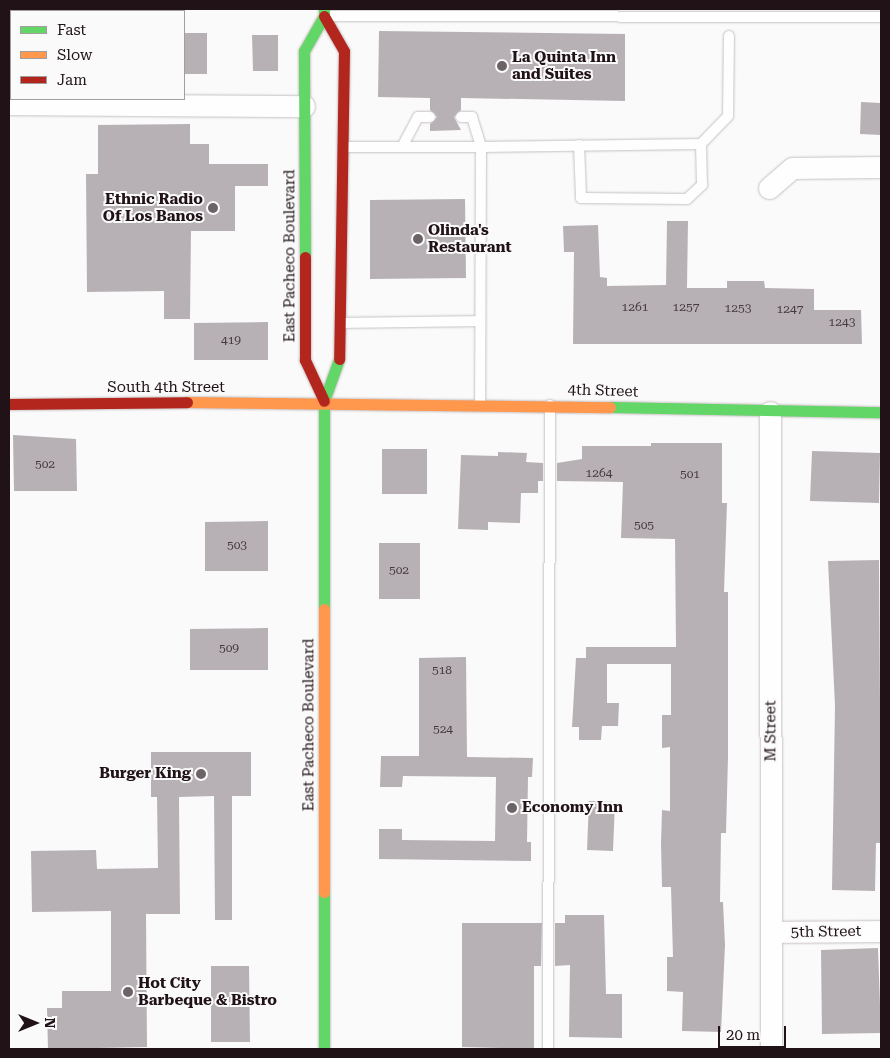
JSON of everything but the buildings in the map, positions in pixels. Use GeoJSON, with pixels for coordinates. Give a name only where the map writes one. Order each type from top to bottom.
{"type":"FeatureCollection","features":[{"type":"Feature","properties":{"kind":"main road","name":"East Pacheco Boulevard"},"geometry":{"type":"LineString","coordinates":[[324,12],[344,51],[342,352],[324,401],[324,1049]]}},
{"type":"Feature","properties":{"kind":"main road","name":"East Pacheco Boulevard"},"geometry":{"type":"LineString","coordinates":[[324,12],[304,51],[311,111],[305,360],[324,401]]}},
{"type":"Feature","properties":{"kind":"main road"},"geometry":{"type":"LineString","coordinates":[[326,228],[342,249]]}},
{"type":"Feature","properties":{"kind":"main road","name":"4th Street"},"geometry":{"type":"LineString","coordinates":[[324,401],[550,405],[770,412],[881,412]]}},
{"type":"Feature","properties":{"kind":"main road","name":"South 4th Street"},"geometry":{"type":"LineString","coordinates":[[9,404],[324,401]]}},
{"type":"Feature","properties":{"kind":"street"},"geometry":{"type":"LineString","coordinates":[[9,104],[311,111]]}},
{"type":"Feature","properties":{"kind":"street"},"geometry":{"type":"LineString","coordinates":[[769,188],[792,168],[881,167]]}},
{"type":"Feature","properties":{"kind":"street","name":"M Street"},"geometry":{"type":"LineString","coordinates":[[770,412],[772,1049]]}},
{"type":"Feature","properties":{"kind":"street","name":"5th Street"},"geometry":{"type":"LineString","coordinates":[[771,932],[881,931]]}},
{"type":"Feature","properties":{"kind":"lane"},"geometry":{"type":"LineString","coordinates":[[324,12],[881,16]]}},
{"type":"Feature","properties":{"kind":"lane"},"geometry":{"type":"LineString","coordinates":[[579,145],[580,198],[687,199],[702,185],[701,144],[728,116],[728,36]]}},
{"type":"Feature","properties":{"kind":"lane"},"geometry":{"type":"LineString","coordinates":[[402,147],[418,117],[430,117]]}},
{"type":"Feature","properties":{"kind":"lane"},"geometry":{"type":"LineString","coordinates":[[461,117],[472,117],[481,148],[480,404]]}},
{"type":"Feature","properties":{"kind":"lane"},"geometry":{"type":"LineString","coordinates":[[344,147],[481,148],[701,144]]}},
{"type":"Feature","properties":{"kind":"lane"},"geometry":{"type":"LineString","coordinates":[[342,323],[480,321]]}},
{"type":"Feature","properties":{"kind":"lane"},"geometry":{"type":"LineString","coordinates":[[548,1049],[550,405]]}},
{"type":"Feature","properties":{"kind":"traffic: fast"},"geometry":{"type":"LineString","coordinates":[[305,257],[304,51],[324,16],[324,9]]}},
{"type":"Feature","properties":{"kind":"traffic: fast"},"geometry":{"type":"LineString","coordinates":[[324,609],[324,401],[339,359]]}},
{"type":"Feature","properties":{"kind":"traffic: fast"},"geometry":{"type":"LineString","coordinates":[[610,407],[881,412]]}},
{"type":"Feature","properties":{"kind":"traffic: fast"},"geometry":{"type":"LineString","coordinates":[[324,892],[324,1049]]}},
{"type":"Feature","properties":{"kind":"traffic: slow"},"geometry":{"type":"LineString","coordinates":[[187,402],[610,407]]}},
{"type":"Feature","properties":{"kind":"traffic: slow"},"geometry":{"type":"LineString","coordinates":[[324,609],[324,892]]}},
{"type":"Feature","properties":{"kind":"traffic: jam"},"geometry":{"type":"LineString","coordinates":[[324,16],[344,51],[339,359]]}},
{"type":"Feature","properties":{"kind":"traffic: jam"},"geometry":{"type":"LineString","coordinates":[[305,257],[305,360],[324,401]]}},
{"type":"Feature","properties":{"kind":"traffic: jam"},"geometry":{"type":"LineString","coordinates":[[9,404],[187,402]]}},
{"type":"Feature","properties":{"kind":"place","name":"La Quinta Inn and Suites"},"geometry":{"type":"Point","coordinates":[502,66]}},
{"type":"Feature","properties":{"kind":"place","name":"Ethnic Radio Of Los Banos"},"geometry":{"type":"Point","coordinates":[213,208]}},
{"type":"Feature","properties":{"kind":"place","name":"Olinda's Restaurant"},"geometry":{"type":"Point","coordinates":[418,239]}},
{"type":"Feature","properties":{"kind":"place","name":"Burger King"},"geometry":{"type":"Point","coordinates":[201,774]}},
{"type":"Feature","properties":{"kind":"place","name":"Economy Inn"},"geometry":{"type":"Point","coordinates":[512,808]}},
{"type":"Feature","properties":{"kind":"place","name":"Hot City Barbeque & Bistro"},"geometry":{"type":"Point","coordinates":[128,992]}}]}
